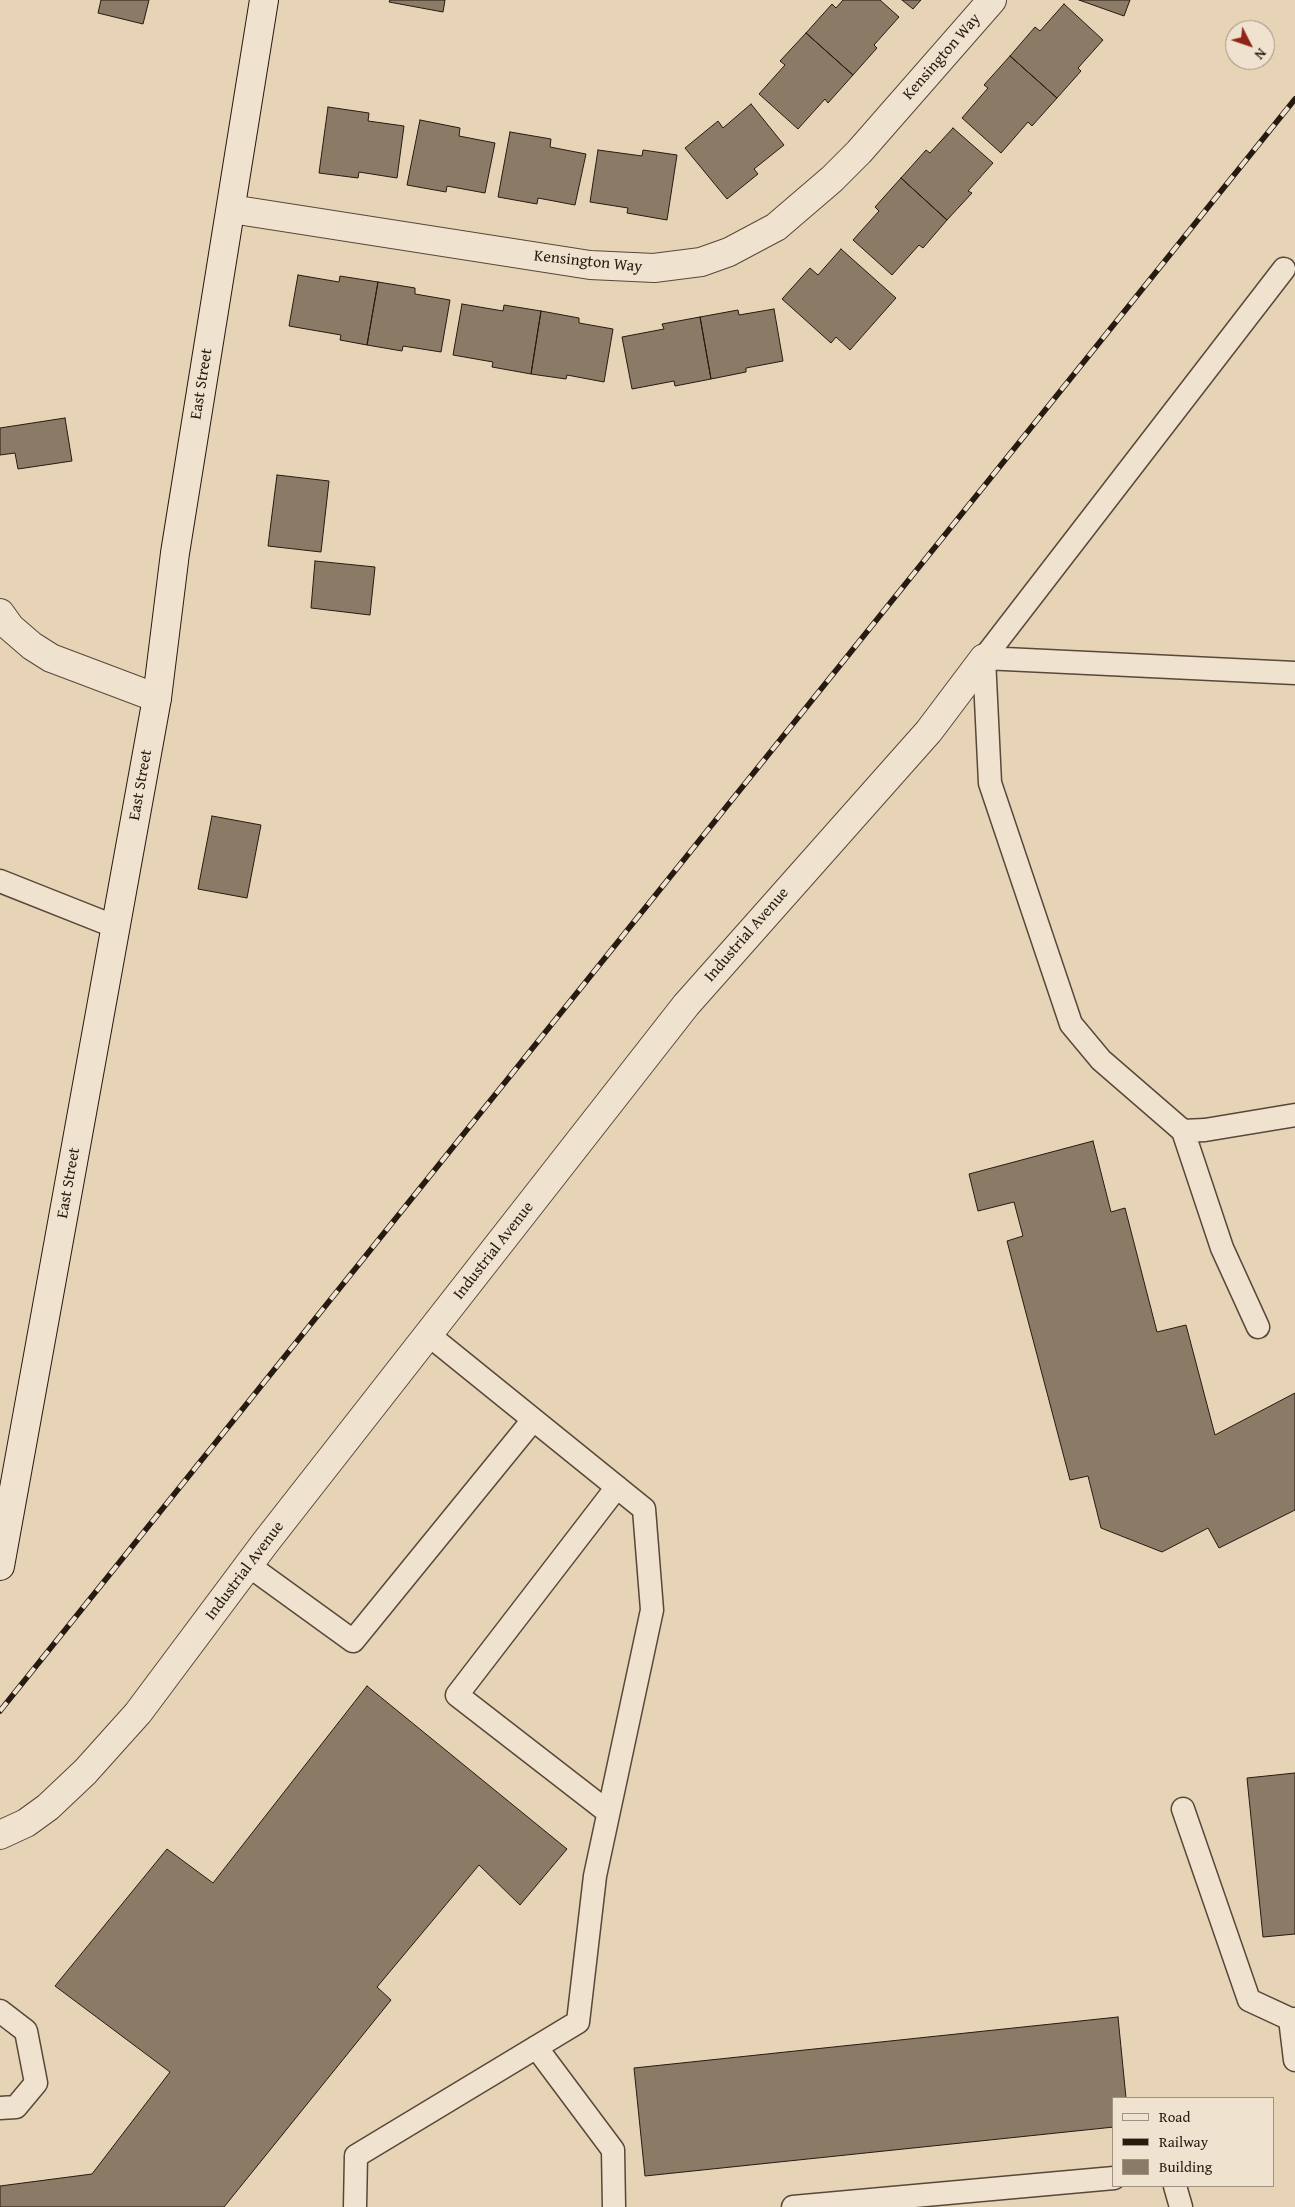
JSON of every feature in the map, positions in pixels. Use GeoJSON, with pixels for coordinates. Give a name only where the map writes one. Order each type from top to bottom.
{"type":"FeatureCollection","features":[{"type":"Feature","properties":{"kind":"street","name":"East Street"},"geometry":{"type":"LineString","coordinates":[[0,1566],[157,698],[175,553],[264,0]]}},
{"type":"Feature","properties":{"kind":"street","name":"Kensington Way"},"geometry":{"type":"LineString","coordinates":[[231,209],[590,265],[654,268],[701,262],[729,252],[776,227],[832,179],[859,152],[992,0]]}},
{"type":"Feature","properties":{"kind":"street"},"geometry":{"type":"LineString","coordinates":[[0,614],[10,627],[32,646],[52,658],[157,698]]}},
{"type":"Feature","properties":{"kind":"street","name":"Industrial Avenue"},"geometry":{"type":"LineString","coordinates":[[0,1835],[26,1823],[48,1807],[85,1772],[138,1714],[248,1565],[430,1336],[686,1005],[928,731],[984,658]]}},
{"type":"Feature","properties":{"kind":"lane"},"geometry":{"type":"LineString","coordinates":[[1258,1328],[1222,1248],[1183,1131],[1101,1060],[1071,1024],[990,782],[984,658],[1284,269]]}},
{"type":"Feature","properties":{"kind":"lane"},"geometry":{"type":"LineString","coordinates":[[984,658],[1295,673]]}},
{"type":"Feature","properties":{"kind":"lane"},"geometry":{"type":"LineString","coordinates":[[0,881],[116,927]]}},
{"type":"Feature","properties":{"kind":"lane"},"geometry":{"type":"LineString","coordinates":[[1183,1131],[1205,1130],[1295,1115]]}},
{"type":"Feature","properties":{"kind":"lane"},"geometry":{"type":"LineString","coordinates":[[355,2207],[356,2156],[578,2022],[595,1876],[652,1610],[644,1509],[430,1336]]}},
{"type":"Feature","properties":{"kind":"lane"},"geometry":{"type":"LineString","coordinates":[[248,1565],[353,1640],[533,1420]]}},
{"type":"Feature","properties":{"kind":"lane"},"geometry":{"type":"LineString","coordinates":[[608,1812],[457,1695],[617,1487]]}},
{"type":"Feature","properties":{"kind":"lane"},"geometry":{"type":"LineString","coordinates":[[1183,1809],[1249,2000],[1293,2019],[1295,2060]]}},
{"type":"Feature","properties":{"kind":"lane"},"geometry":{"type":"LineString","coordinates":[[0,2011],[26,2031],[36,2083],[16,2107],[0,2108]]}},
{"type":"Feature","properties":{"kind":"lane"},"geometry":{"type":"LineString","coordinates":[[536,2047],[613,2150],[614,2207]]}},
{"type":"Feature","properties":{"kind":"lane"},"geometry":{"type":"LineString","coordinates":[[793,2207],[1112,2178]]}},
{"type":"Feature","properties":{"kind":"lane"},"geometry":{"type":"LineString","coordinates":[[1175,2187],[1181,2207]]}},
{"type":"Feature","properties":{"kind":"building"},"geometry":{"type":"Polygon","coordinates":[[[101,0],[149,0],[143,24],[98,13],[101,0]]]}},
{"type":"Feature","properties":{"kind":"building"},"geometry":{"type":"Polygon","coordinates":[[[390,0],[445,0],[443,12],[389,2],[390,0]]]}},
{"type":"Feature","properties":{"kind":"building"},"geometry":{"type":"Polygon","coordinates":[[[843,0],[880,0],[899,17],[874,45],[877,48],[853,75],[806,33],[832,4],[836,8],[843,0]]]}},
{"type":"Feature","properties":{"kind":"building"},"geometry":{"type":"Polygon","coordinates":[[[902,0],[921,0],[913,9],[902,0]]]}},
{"type":"Feature","properties":{"kind":"building"},"geometry":{"type":"Polygon","coordinates":[[[1079,0],[1130,0],[1124,16],[1079,0]]]}},
{"type":"Feature","properties":{"kind":"building"},"geometry":{"type":"Polygon","coordinates":[[[1064,4],[1103,40],[1078,68],[1081,71],[1057,98],[1010,56],[1035,27],[1040,31],[1064,4]]]}},
{"type":"Feature","properties":{"kind":"building"},"geometry":{"type":"Polygon","coordinates":[[[806,33],[853,75],[828,103],[825,99],[798,129],[759,94],[785,65],[780,61],[806,33]]]}},
{"type":"Feature","properties":{"kind":"building"},"geometry":{"type":"Polygon","coordinates":[[[1010,56],[1057,98],[1032,126],[1028,122],[1001,153],[962,118],[988,88],[984,85],[1010,56]]]}},
{"type":"Feature","properties":{"kind":"building"},"geometry":{"type":"Polygon","coordinates":[[[751,104],[784,145],[754,169],[758,174],[727,199],[685,148],[718,121],[723,128],[751,104]]]}},
{"type":"Feature","properties":{"kind":"building"},"geometry":{"type":"Polygon","coordinates":[[[328,107],[369,113],[368,121],[404,126],[397,178],[359,172],[358,178],[319,173],[328,107]]]}},
{"type":"Feature","properties":{"kind":"building"},"geometry":{"type":"Polygon","coordinates":[[[420,120],[460,128],[459,136],[495,143],[485,193],[447,186],[446,192],[407,185],[420,120]]]}},
{"type":"Feature","properties":{"kind":"building"},"geometry":{"type":"Polygon","coordinates":[[[953,128],[993,163],[968,191],[972,193],[947,220],[901,178],[926,150],[930,153],[953,128]]]}},
{"type":"Feature","properties":{"kind":"building"},"geometry":{"type":"Polygon","coordinates":[[[510,132],[551,139],[550,147],[586,154],[575,205],[538,198],[537,204],[498,197],[510,132]]]}},
{"type":"Feature","properties":{"kind":"building"},"geometry":{"type":"Polygon","coordinates":[[[598,150],[642,156],[643,150],[677,155],[667,220],[627,213],[628,208],[590,202],[598,150]]]}},
{"type":"Feature","properties":{"kind":"building"},"geometry":{"type":"Polygon","coordinates":[[[901,178],[947,220],[923,248],[919,245],[892,275],[853,240],[879,211],[875,207],[901,178]]]}},
{"type":"Feature","properties":{"kind":"building"},"geometry":{"type":"Polygon","coordinates":[[[841,249],[896,298],[850,350],[836,337],[831,343],[782,299],[810,268],[818,275],[841,249]]]}},
{"type":"Feature","properties":{"kind":"building"},"geometry":{"type":"Polygon","coordinates":[[[298,275],[339,282],[340,276],[378,282],[367,345],[340,340],[341,335],[289,326],[298,275]]]}},
{"type":"Feature","properties":{"kind":"building"},"geometry":{"type":"Polygon","coordinates":[[[378,282],[415,288],[415,294],[450,300],[441,352],[403,346],[402,351],[367,345],[378,282]]]}},
{"type":"Feature","properties":{"kind":"building"},"geometry":{"type":"Polygon","coordinates":[[[462,304],[503,311],[504,305],[541,311],[531,374],[492,367],[493,362],[453,355],[462,304]]]}},
{"type":"Feature","properties":{"kind":"building"},"geometry":{"type":"Polygon","coordinates":[[[774,309],[783,361],[746,368],[746,372],[711,379],[700,317],[738,310],[739,315],[774,309]]]}},
{"type":"Feature","properties":{"kind":"building"},"geometry":{"type":"Polygon","coordinates":[[[541,311],[579,318],[579,323],[613,329],[604,382],[567,375],[566,379],[531,374],[541,311]]]}},
{"type":"Feature","properties":{"kind":"building"},"geometry":{"type":"Polygon","coordinates":[[[700,317],[711,379],[675,386],[674,381],[632,389],[622,337],[664,329],[662,324],[700,317]]]}},
{"type":"Feature","properties":{"kind":"building"},"geometry":{"type":"Polygon","coordinates":[[[65,418],[72,461],[18,469],[15,453],[0,455],[0,428],[65,418]]]}},
{"type":"Feature","properties":{"kind":"building"},"geometry":{"type":"Polygon","coordinates":[[[277,475],[329,481],[321,552],[268,546],[277,475]]]}},
{"type":"Feature","properties":{"kind":"building"},"geometry":{"type":"Polygon","coordinates":[[[315,561],[375,567],[370,615],[311,608],[315,561]]]}},
{"type":"Feature","properties":{"kind":"building"},"geometry":{"type":"Polygon","coordinates":[[[212,816],[261,825],[247,898],[198,889],[212,816]]]}},
{"type":"Feature","properties":{"kind":"building"},"geometry":{"type":"Polygon","coordinates":[[[1093,1141],[1111,1212],[1125,1208],[1157,1332],[1186,1325],[1215,1435],[1295,1393],[1295,1510],[1219,1548],[1208,1528],[1162,1552],[1101,1528],[1088,1476],[1070,1480],[1007,1241],[1023,1236],[1014,1202],[978,1211],[969,1174],[1093,1141]]]}},
{"type":"Feature","properties":{"kind":"building"},"geometry":{"type":"Polygon","coordinates":[[[367,1686],[567,1849],[520,1905],[479,1865],[377,1987],[391,2000],[224,2207],[0,2207],[0,2186],[92,2174],[170,2072],[55,1986],[167,1849],[213,1883],[367,1686]]]}},
{"type":"Feature","properties":{"kind":"building"},"geometry":{"type":"Polygon","coordinates":[[[1295,1773],[1295,1934],[1263,1937],[1247,1778],[1295,1773]]]}},
{"type":"Feature","properties":{"kind":"building"},"geometry":{"type":"Polygon","coordinates":[[[1118,2017],[1126,2097],[1112,2097],[1112,2127],[645,2176],[634,2068],[1118,2017]]]}},
{"type":"Feature","properties":{"kind":"railway"},"geometry":{"type":"LineString","coordinates":[[0,1711],[1295,99]]}}]}
